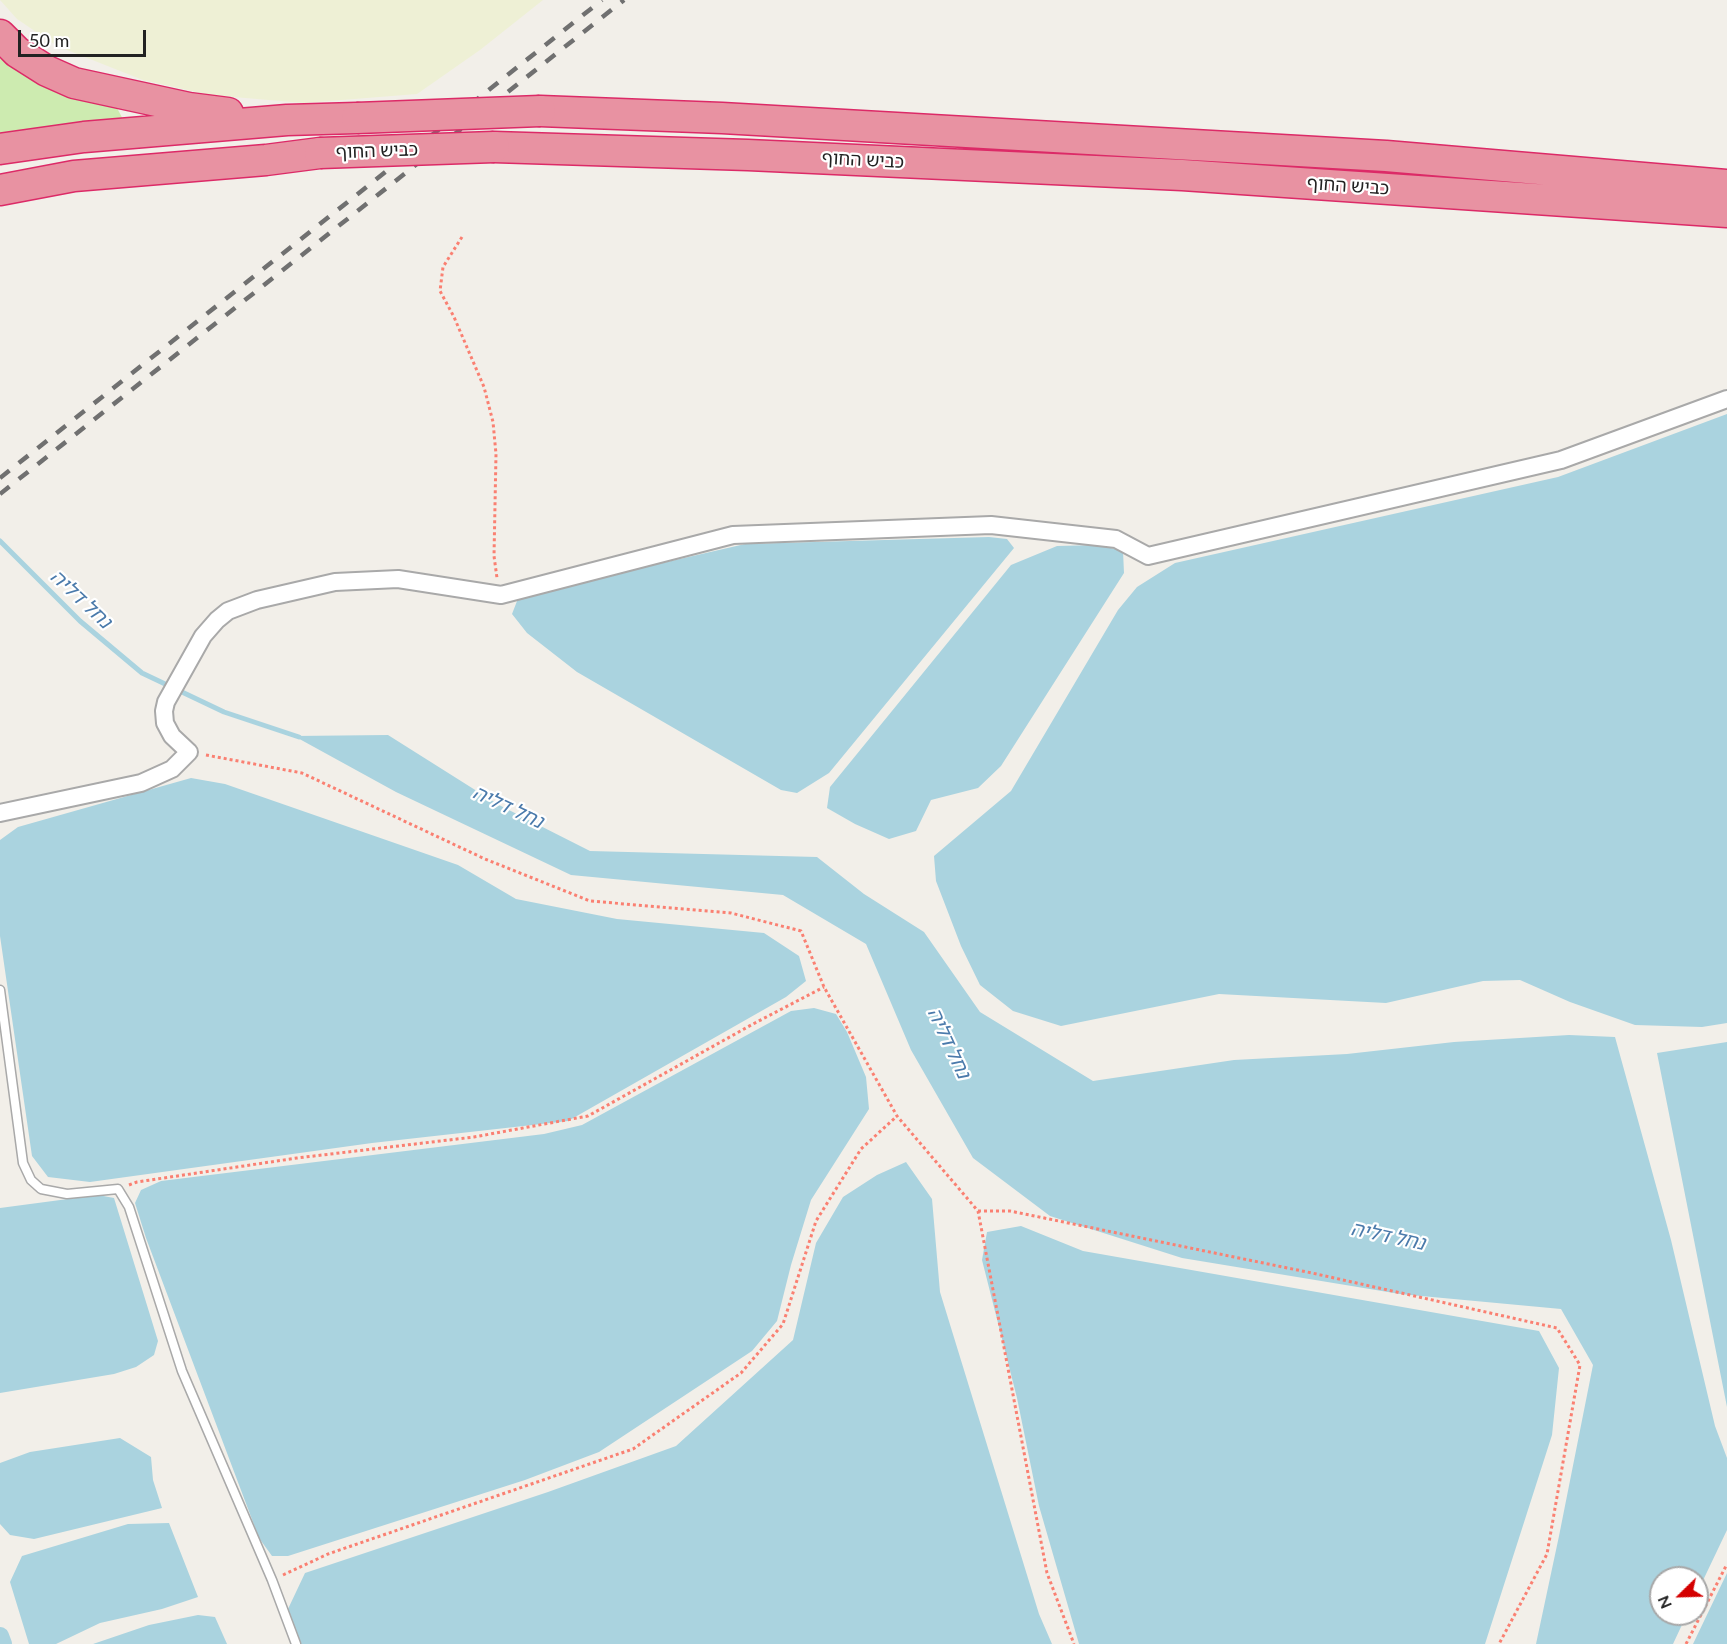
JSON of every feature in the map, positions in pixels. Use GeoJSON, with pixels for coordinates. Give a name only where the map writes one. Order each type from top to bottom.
{"type":"FeatureCollection","features":[{"type":"Feature","properties":{"kind":"highway"},"geometry":{"type":"LineString","coordinates":[[0,35],[17,52],[47,71],[74,83],[189,108],[287,120]]}},
{"type":"Feature","properties":{"kind":"highway","name":"כביש החוף"},"geometry":{"type":"LineString","coordinates":[[0,149],[84,137],[287,120],[540,111],[734,118],[1386,156],[1727,185]]}},
{"type":"Feature","properties":{"kind":"highway","name":"כביש החוף"},"geometry":{"type":"LineString","coordinates":[[0,190],[74,176],[266,160],[320,153],[494,147],[748,155],[1182,176],[1727,212]]}},
{"type":"Feature","properties":{"kind":"street"},"geometry":{"type":"LineString","coordinates":[[0,813],[141,783],[172,769],[189,752],[172,736],[165,723],[166,702],[188,660],[203,636],[217,620],[228,611],[257,600],[335,582],[398,579],[501,595],[733,535],[991,525],[1116,539],[1148,556],[1561,460],[1727,399]]}},
{"type":"Feature","properties":{"kind":"lane"},"geometry":{"type":"LineString","coordinates":[[0,990],[23,1163],[31,1180],[41,1189],[67,1194],[118,1189],[129,1207],[182,1371],[272,1580],[296,1644]]}},
{"type":"Feature","properties":{"kind":"path"},"geometry":{"type":"LineString","coordinates":[[462,237],[443,267],[440,291],[454,317],[484,387],[493,422],[496,454],[494,556],[501,595]]}},
{"type":"Feature","properties":{"kind":"path"},"geometry":{"type":"LineString","coordinates":[[189,752],[302,773],[485,859],[590,901],[731,913],[801,931],[824,987],[897,1116],[978,1211],[1047,1573],[1074,1644]]}},
{"type":"Feature","properties":{"kind":"path"},"geometry":{"type":"LineString","coordinates":[[118,1189],[148,1180],[297,1158],[474,1137],[588,1116],[824,987]]}},
{"type":"Feature","properties":{"kind":"path"},"geometry":{"type":"LineString","coordinates":[[272,1580],[328,1554],[633,1449],[741,1373],[783,1324],[816,1221],[861,1149],[897,1116]]}},
{"type":"Feature","properties":{"kind":"path"},"geometry":{"type":"LineString","coordinates":[[978,1211],[1022,1213],[1312,1273],[1557,1328],[1580,1365],[1547,1554],[1499,1644]]}},
{"type":"Feature","properties":{"kind":"path"},"geometry":{"type":"LineString","coordinates":[[1686,1644],[1727,1564]]}},
{"type":"Feature","properties":{"kind":"green space"},"geometry":{"type":"Polygon","coordinates":[[[0,0],[543,0],[480,50],[417,94],[304,103],[210,95],[143,80],[57,46],[17,19],[0,0]]]}},
{"type":"Feature","properties":{"kind":"green space"},"geometry":{"type":"Polygon","coordinates":[[[0,58],[36,82],[117,108],[126,125],[0,135],[0,58]]]}},
{"type":"Feature","properties":{"kind":"water"},"geometry":{"type":"Polygon","coordinates":[[[1727,414],[1727,1023],[1702,1027],[1635,1025],[1570,1002],[1520,980],[1483,981],[1386,1003],[1219,994],[1061,1026],[1013,1011],[980,985],[961,946],[936,881],[934,856],[1011,791],[1118,610],[1137,587],[1175,563],[1558,477],[1727,414]]]}},
{"type":"Feature","properties":{"kind":"water"},"geometry":{"type":"Polygon","coordinates":[[[989,537],[1007,539],[1014,548],[829,773],[797,793],[781,790],[577,672],[527,633],[512,614],[519,596],[745,544],[989,537]]]}},
{"type":"Feature","properties":{"kind":"water"},"geometry":{"type":"Polygon","coordinates":[[[1098,545],[1123,551],[1124,573],[1001,766],[978,788],[931,800],[916,831],[889,839],[827,808],[830,787],[1011,565],[1057,546],[1098,545]]]}},
{"type":"Feature","properties":{"kind":"water"},"geometry":{"type":"Polygon","coordinates":[[[388,735],[499,805],[590,851],[817,857],[864,894],[924,932],[980,1012],[1093,1081],[1234,1060],[1347,1054],[1454,1042],[1569,1035],[1615,1037],[1671,1240],[1715,1426],[1727,1458],[1727,1530],[1709,1568],[1649,1566],[1649,1626],[1681,1626],[1673,1644],[1536,1644],[1593,1365],[1561,1309],[1400,1294],[1182,1258],[1050,1216],[973,1158],[911,1050],[866,944],[783,895],[571,875],[396,792],[294,736],[388,735]]]}},
{"type":"Feature","properties":{"kind":"water"},"geometry":{"type":"Polygon","coordinates":[[[191,778],[225,784],[458,865],[516,899],[617,919],[764,933],[799,956],[806,981],[786,997],[568,1121],[372,1143],[90,1182],[48,1177],[32,1156],[0,936],[0,840],[18,827],[191,778]]]}},
{"type":"Feature","properties":{"kind":"water"},"geometry":{"type":"Polygon","coordinates":[[[814,1008],[836,1014],[847,1032],[866,1077],[869,1109],[811,1200],[777,1321],[752,1351],[599,1452],[525,1480],[288,1556],[272,1556],[259,1538],[146,1238],[135,1203],[141,1190],[161,1181],[544,1134],[582,1125],[791,1011],[814,1008]]]}},
{"type":"Feature","properties":{"kind":"water"},"geometry":{"type":"Polygon","coordinates":[[[1727,1042],[1727,1407],[1657,1053],[1727,1042]]]}},
{"type":"Feature","properties":{"kind":"water"},"geometry":{"type":"Polygon","coordinates":[[[906,1162],[932,1199],[940,1292],[1039,1614],[1052,1644],[299,1644],[288,1609],[305,1573],[548,1492],[676,1446],[793,1340],[816,1243],[843,1197],[877,1175],[906,1162]]]}},
{"type":"Feature","properties":{"kind":"water"},"geometry":{"type":"Polygon","coordinates":[[[98,1195],[114,1198],[158,1341],[154,1355],[136,1367],[114,1374],[0,1393],[0,1208],[98,1195]]]}},
{"type":"Feature","properties":{"kind":"water"},"geometry":{"type":"Polygon","coordinates":[[[1021,1226],[1083,1251],[1539,1331],[1559,1368],[1552,1435],[1485,1644],[1079,1644],[1039,1506],[1017,1398],[982,1260],[987,1232],[1021,1226]]]}},
{"type":"Feature","properties":{"kind":"water"},"geometry":{"type":"Polygon","coordinates":[[[120,1438],[151,1457],[153,1480],[162,1508],[34,1539],[10,1535],[0,1524],[0,1463],[30,1452],[120,1438]]]}},
{"type":"Feature","properties":{"kind":"water"},"geometry":{"type":"Polygon","coordinates":[[[169,1523],[198,1597],[162,1609],[100,1623],[56,1644],[29,1644],[10,1582],[22,1556],[128,1524],[169,1523]]]}},
{"type":"Feature","properties":{"kind":"water"},"geometry":{"type":"Polygon","coordinates":[[[1727,1573],[1727,1644],[1693,1644],[1702,1626],[1709,1626],[1709,1611],[1727,1573]]]}},
{"type":"Feature","properties":{"kind":"water"},"geometry":{"type":"Polygon","coordinates":[[[198,1615],[215,1617],[227,1644],[93,1644],[149,1625],[198,1615]]]}},
{"type":"Feature","properties":{"kind":"waterway","name":"נחל דליה"},"geometry":{"type":"LineString","coordinates":[[0,541],[80,621],[142,673],[224,712],[299,737]]}},
{"type":"Feature","properties":{"kind":"waterway"},"geometry":{"type":"LineString","coordinates":[[0,1636],[3,1644]]}},
{"type":"Feature","properties":{"kind":"railway"},"geometry":{"type":"LineString","coordinates":[[0,478],[602,0]]}},
{"type":"Feature","properties":{"kind":"railway"},"geometry":{"type":"LineString","coordinates":[[0,494],[624,0]]}}]}
